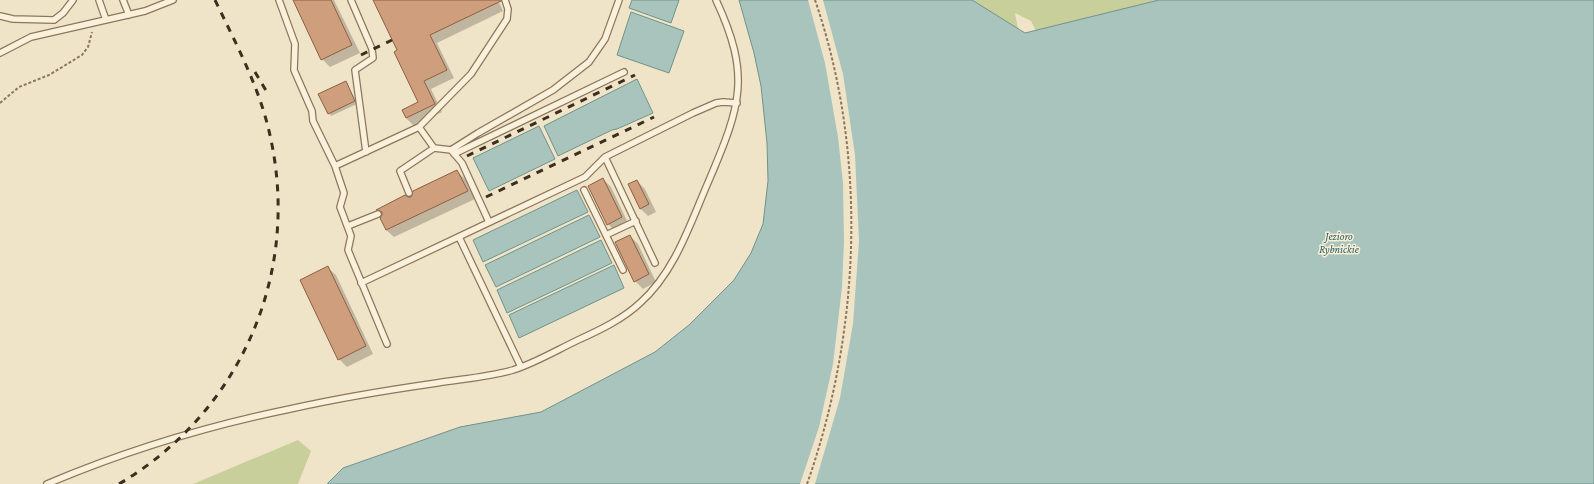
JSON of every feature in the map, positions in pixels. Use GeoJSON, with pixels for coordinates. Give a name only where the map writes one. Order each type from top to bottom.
{"type":"FeatureCollection","features":[{"type":"Feature","properties":{"kind":"lane"},"geometry":{"type":"LineString","coordinates":[[0,16],[13,19],[54,20],[63,13],[74,0]]}},
{"type":"Feature","properties":{"kind":"lane"},"geometry":{"type":"LineString","coordinates":[[99,0],[106,20]]}},
{"type":"Feature","properties":{"kind":"lane"},"geometry":{"type":"LineString","coordinates":[[123,0],[129,15]]}},
{"type":"Feature","properties":{"kind":"lane"},"geometry":{"type":"LineString","coordinates":[[0,53],[31,37],[129,15],[157,7],[173,0]]}},
{"type":"Feature","properties":{"kind":"lane"},"geometry":{"type":"LineString","coordinates":[[279,0],[295,44],[294,70],[312,111],[313,121],[335,166],[344,193],[340,207],[351,236],[348,250],[387,344]]}},
{"type":"Feature","properties":{"kind":"lane"},"geometry":{"type":"LineString","coordinates":[[351,0],[372,49],[373,58],[355,70],[366,152]]}},
{"type":"Feature","properties":{"kind":"lane"},"geometry":{"type":"LineString","coordinates":[[335,166],[419,128],[471,74],[507,19],[508,9],[505,0]]}},
{"type":"Feature","properties":{"kind":"lane"},"geometry":{"type":"LineString","coordinates":[[453,152],[478,133],[554,90],[588,62],[605,39],[619,0]]}},
{"type":"Feature","properties":{"kind":"lane"},"geometry":{"type":"LineString","coordinates":[[47,484],[170,440],[256,416],[330,401],[483,376],[521,367],[587,336],[615,321],[634,308],[650,294],[667,270],[688,229],[726,141],[737,103],[739,83],[736,52],[716,0]]}},
{"type":"Feature","properties":{"kind":"lane"},"geometry":{"type":"LineString","coordinates":[[54,20],[55,31]]}},
{"type":"Feature","properties":{"kind":"lane"},"geometry":{"type":"LineString","coordinates":[[419,128],[434,148],[453,152],[624,72]]}},
{"type":"Feature","properties":{"kind":"lane"},"geometry":{"type":"LineString","coordinates":[[361,283],[585,177],[605,157],[709,105],[723,102],[737,103]]}},
{"type":"Feature","properties":{"kind":"lane"},"geometry":{"type":"LineString","coordinates":[[409,193],[400,171],[434,148]]}},
{"type":"Feature","properties":{"kind":"lane"},"geometry":{"type":"LineString","coordinates":[[453,152],[462,163],[488,222]]}},
{"type":"Feature","properties":{"kind":"lane"},"geometry":{"type":"LineString","coordinates":[[605,157],[655,263]]}},
{"type":"Feature","properties":{"kind":"lane"},"geometry":{"type":"LineString","coordinates":[[584,190],[623,270]]}},
{"type":"Feature","properties":{"kind":"lane"},"geometry":{"type":"LineString","coordinates":[[348,226],[378,214]]}},
{"type":"Feature","properties":{"kind":"lane"},"geometry":{"type":"LineString","coordinates":[[606,235],[636,221]]}},
{"type":"Feature","properties":{"kind":"lane"},"geometry":{"type":"LineString","coordinates":[[459,237],[521,367]]}},
{"type":"Feature","properties":{"kind":"path"},"geometry":{"type":"LineString","coordinates":[[807,484],[829,413],[838,369],[847,305],[851,248],[850,198],[845,134],[832,61],[815,0]]}},
{"type":"Feature","properties":{"kind":"path"},"geometry":{"type":"LineString","coordinates":[[0,103],[19,88],[50,75],[82,55],[88,47],[96,22]]}},
{"type":"Feature","properties":{"kind":"green space"},"geometry":{"type":"Polygon","coordinates":[[[972,0],[1159,0],[1036,31],[1031,21],[1015,13],[1018,29],[972,0]]]}},
{"type":"Feature","properties":{"kind":"green space"},"geometry":{"type":"Polygon","coordinates":[[[298,440],[311,451],[298,484],[193,484],[298,440]]]}},
{"type":"Feature","properties":{"kind":"water"},"geometry":{"type":"Polygon","coordinates":[[[632,0],[679,0],[671,23],[629,8],[632,0]]]}},
{"type":"Feature","properties":{"kind":"water","name":"Jezioro Rybnickie"},"geometry":{"type":"Polygon","coordinates":[[[739,0],[972,0],[1025,33],[1159,0],[1594,0],[1594,484],[327,484],[343,468],[460,427],[541,412],[655,352],[689,325],[734,280],[751,253],[763,224],[768,181],[767,143],[761,86],[754,53],[739,0]]]}},
{"type":"Feature","properties":{"kind":"water"},"geometry":{"type":"Polygon","coordinates":[[[631,12],[684,31],[669,73],[617,55],[631,12]]]}},
{"type":"Feature","properties":{"kind":"water"},"geometry":{"type":"Polygon","coordinates":[[[637,79],[653,113],[612,130],[558,156],[544,126],[637,79]]]}},
{"type":"Feature","properties":{"kind":"water"},"geometry":{"type":"Polygon","coordinates":[[[539,126],[555,159],[489,191],[473,158],[539,126]]]}},
{"type":"Feature","properties":{"kind":"water"},"geometry":{"type":"Polygon","coordinates":[[[577,190],[588,212],[483,262],[473,240],[577,190]]]}},
{"type":"Feature","properties":{"kind":"water"},"geometry":{"type":"Polygon","coordinates":[[[589,215],[600,237],[496,287],[485,265],[589,215]]]}},
{"type":"Feature","properties":{"kind":"water"},"geometry":{"type":"Polygon","coordinates":[[[601,240],[612,263],[507,313],[497,290],[601,240]]]}},
{"type":"Feature","properties":{"kind":"water"},"geometry":{"type":"Polygon","coordinates":[[[614,265],[624,288],[519,338],[509,315],[614,265]]]}},
{"type":"Feature","properties":{"kind":"pier"},"geometry":{"type":"Polygon","coordinates":[[[808,0],[823,0],[843,74],[855,155],[859,241],[853,324],[840,398],[815,484],[800,484],[819,427],[833,364],[842,287],[844,242],[843,183],[838,137],[825,63],[808,0]]]}},
{"type":"Feature","properties":{"kind":"building"},"geometry":{"type":"Polygon","coordinates":[[[293,0],[331,0],[352,45],[321,60],[293,0]]]}},
{"type":"Feature","properties":{"kind":"building"},"geometry":{"type":"Polygon","coordinates":[[[373,0],[501,1],[430,35],[447,70],[424,81],[435,104],[406,118],[402,110],[418,102],[394,52],[397,50],[373,0]]]}},
{"type":"Feature","properties":{"kind":"building"},"geometry":{"type":"Polygon","coordinates":[[[346,81],[355,101],[328,114],[318,94],[346,81]]]}},
{"type":"Feature","properties":{"kind":"building"},"geometry":{"type":"Polygon","coordinates":[[[457,170],[468,191],[386,230],[380,218],[382,212],[376,210],[405,195],[411,197],[413,191],[457,170]]]}},
{"type":"Feature","properties":{"kind":"building"},"geometry":{"type":"Polygon","coordinates":[[[603,178],[622,217],[607,225],[588,186],[603,178]]]}},
{"type":"Feature","properties":{"kind":"building"},"geometry":{"type":"Polygon","coordinates":[[[637,180],[649,204],[640,209],[628,184],[637,180]]]}},
{"type":"Feature","properties":{"kind":"building"},"geometry":{"type":"Polygon","coordinates":[[[630,235],[649,274],[634,282],[615,242],[630,235]]]}},
{"type":"Feature","properties":{"kind":"building"},"geometry":{"type":"Polygon","coordinates":[[[328,266],[366,346],[338,360],[300,280],[328,266]]]}},
{"type":"Feature","properties":{"kind":"railway"},"geometry":{"type":"LineString","coordinates":[[119,484],[161,454],[197,420],[227,380],[251,337],[267,290],[276,242],[278,191],[271,140],[267,122],[255,86],[215,0]]}},
{"type":"Feature","properties":{"kind":"railway"},"geometry":{"type":"LineString","coordinates":[[361,55],[392,40]]}},
{"type":"Feature","properties":{"kind":"railway"},"geometry":{"type":"LineString","coordinates":[[255,72],[268,94]]}},
{"type":"Feature","properties":{"kind":"railway"},"geometry":{"type":"LineString","coordinates":[[467,156],[635,75]]}},
{"type":"Feature","properties":{"kind":"railway"},"geometry":{"type":"LineString","coordinates":[[486,197],[654,117]]}}]}
